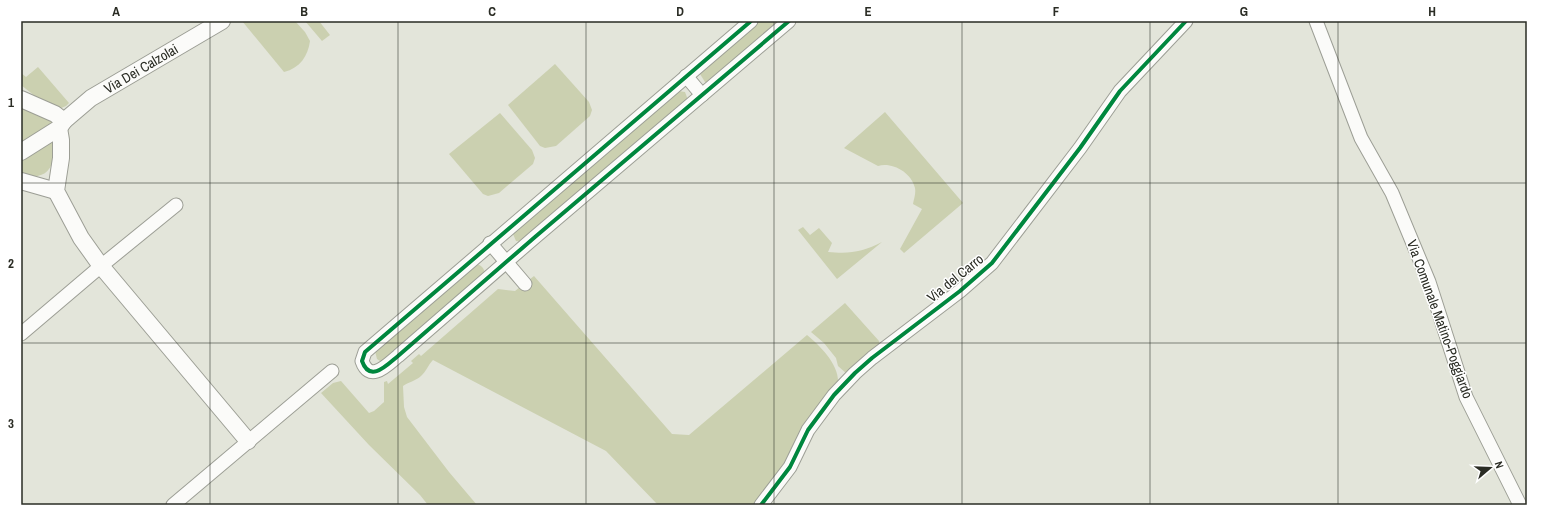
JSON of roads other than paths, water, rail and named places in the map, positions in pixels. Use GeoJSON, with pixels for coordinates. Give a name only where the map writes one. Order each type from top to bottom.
{"type":"FeatureCollection","features":[{"type":"Feature","properties":{"kind":"street","name":"Via Dei Calzolai"},"geometry":{"type":"LineString","coordinates":[[21,152],[62,124],[91,98],[222,21]]}},
{"type":"Feature","properties":{"kind":"street"},"geometry":{"type":"LineString","coordinates":[[751,21],[490,243],[365,352],[362,361],[365,368],[371,372],[381,370],[789,21]]}},
{"type":"Feature","properties":{"kind":"street","name":"Via del Carro"},"geometry":{"type":"LineString","coordinates":[[761,505],[790,467],[808,430],[824,406],[855,373],[872,358],[960,291],[992,263],[1080,148],[1120,91],[1186,21]]}},
{"type":"Feature","properties":{"kind":"street","name":"Via Comunale Matino-Poggiardo"},"geometry":{"type":"LineString","coordinates":[[1316,21],[1361,138],[1392,193],[1429,282],[1466,397],[1520,505]]}},
{"type":"Feature","properties":{"kind":"street"},"geometry":{"type":"LineString","coordinates":[[686,76],[702,95]]}},
{"type":"Feature","properties":{"kind":"street"},"geometry":{"type":"LineString","coordinates":[[21,99],[55,114],[62,124],[61,158],[56,191],[81,238],[101,266],[248,441]]}},
{"type":"Feature","properties":{"kind":"street"},"geometry":{"type":"LineString","coordinates":[[21,181],[56,191]]}},
{"type":"Feature","properties":{"kind":"street"},"geometry":{"type":"LineString","coordinates":[[21,334],[176,205]]}},
{"type":"Feature","properties":{"kind":"street"},"geometry":{"type":"LineString","coordinates":[[490,243],[525,284]]}},
{"type":"Feature","properties":{"kind":"street"},"geometry":{"type":"LineString","coordinates":[[173,505],[332,371]]}}]}
